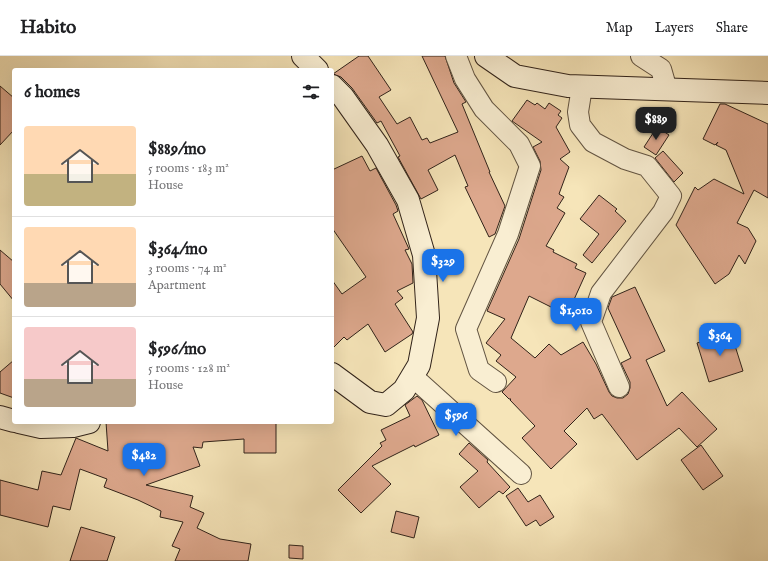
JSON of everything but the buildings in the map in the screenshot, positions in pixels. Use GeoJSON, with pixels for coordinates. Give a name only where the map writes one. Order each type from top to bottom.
{"type":"FeatureCollection","features":[{"type":"Feature","properties":{"kind":"street"},"geometry":{"type":"LineString","coordinates":[[303,56],[315,68]]}},
{"type":"Feature","properties":{"kind":"street"},"geometry":{"type":"LineString","coordinates":[[456,56],[465,79],[484,109],[519,144],[530,166],[508,234],[466,329],[479,370],[496,382]]}},
{"type":"Feature","properties":{"kind":"street"},"geometry":{"type":"LineString","coordinates":[[486,56],[515,76],[568,86],[768,93]]}},
{"type":"Feature","properties":{"kind":"street"},"geometry":{"type":"LineString","coordinates":[[641,56],[661,69],[667,90]]}},
{"type":"Feature","properties":{"kind":"street"},"geometry":{"type":"LineString","coordinates":[[582,87],[578,112],[580,125],[593,142],[625,159],[647,166],[671,196],[663,212],[601,293],[591,322],[619,387]]}},
{"type":"Feature","properties":{"kind":"street"},"geometry":{"type":"LineString","coordinates":[[334,88],[343,97],[377,145],[408,200],[424,255],[428,318],[419,365],[404,390],[386,405],[370,402],[334,375]]}},
{"type":"Feature","properties":{"kind":"street"},"geometry":{"type":"LineString","coordinates":[[412,376],[521,474]]}},
{"type":"Feature","properties":{"kind":"street"},"geometry":{"type":"LineString","coordinates":[[0,417],[12,420]]}},
{"type":"Feature","properties":{"kind":"street"},"geometry":{"type":"LineString","coordinates":[[28,424],[41,427],[73,426],[81,424]]}}]}
